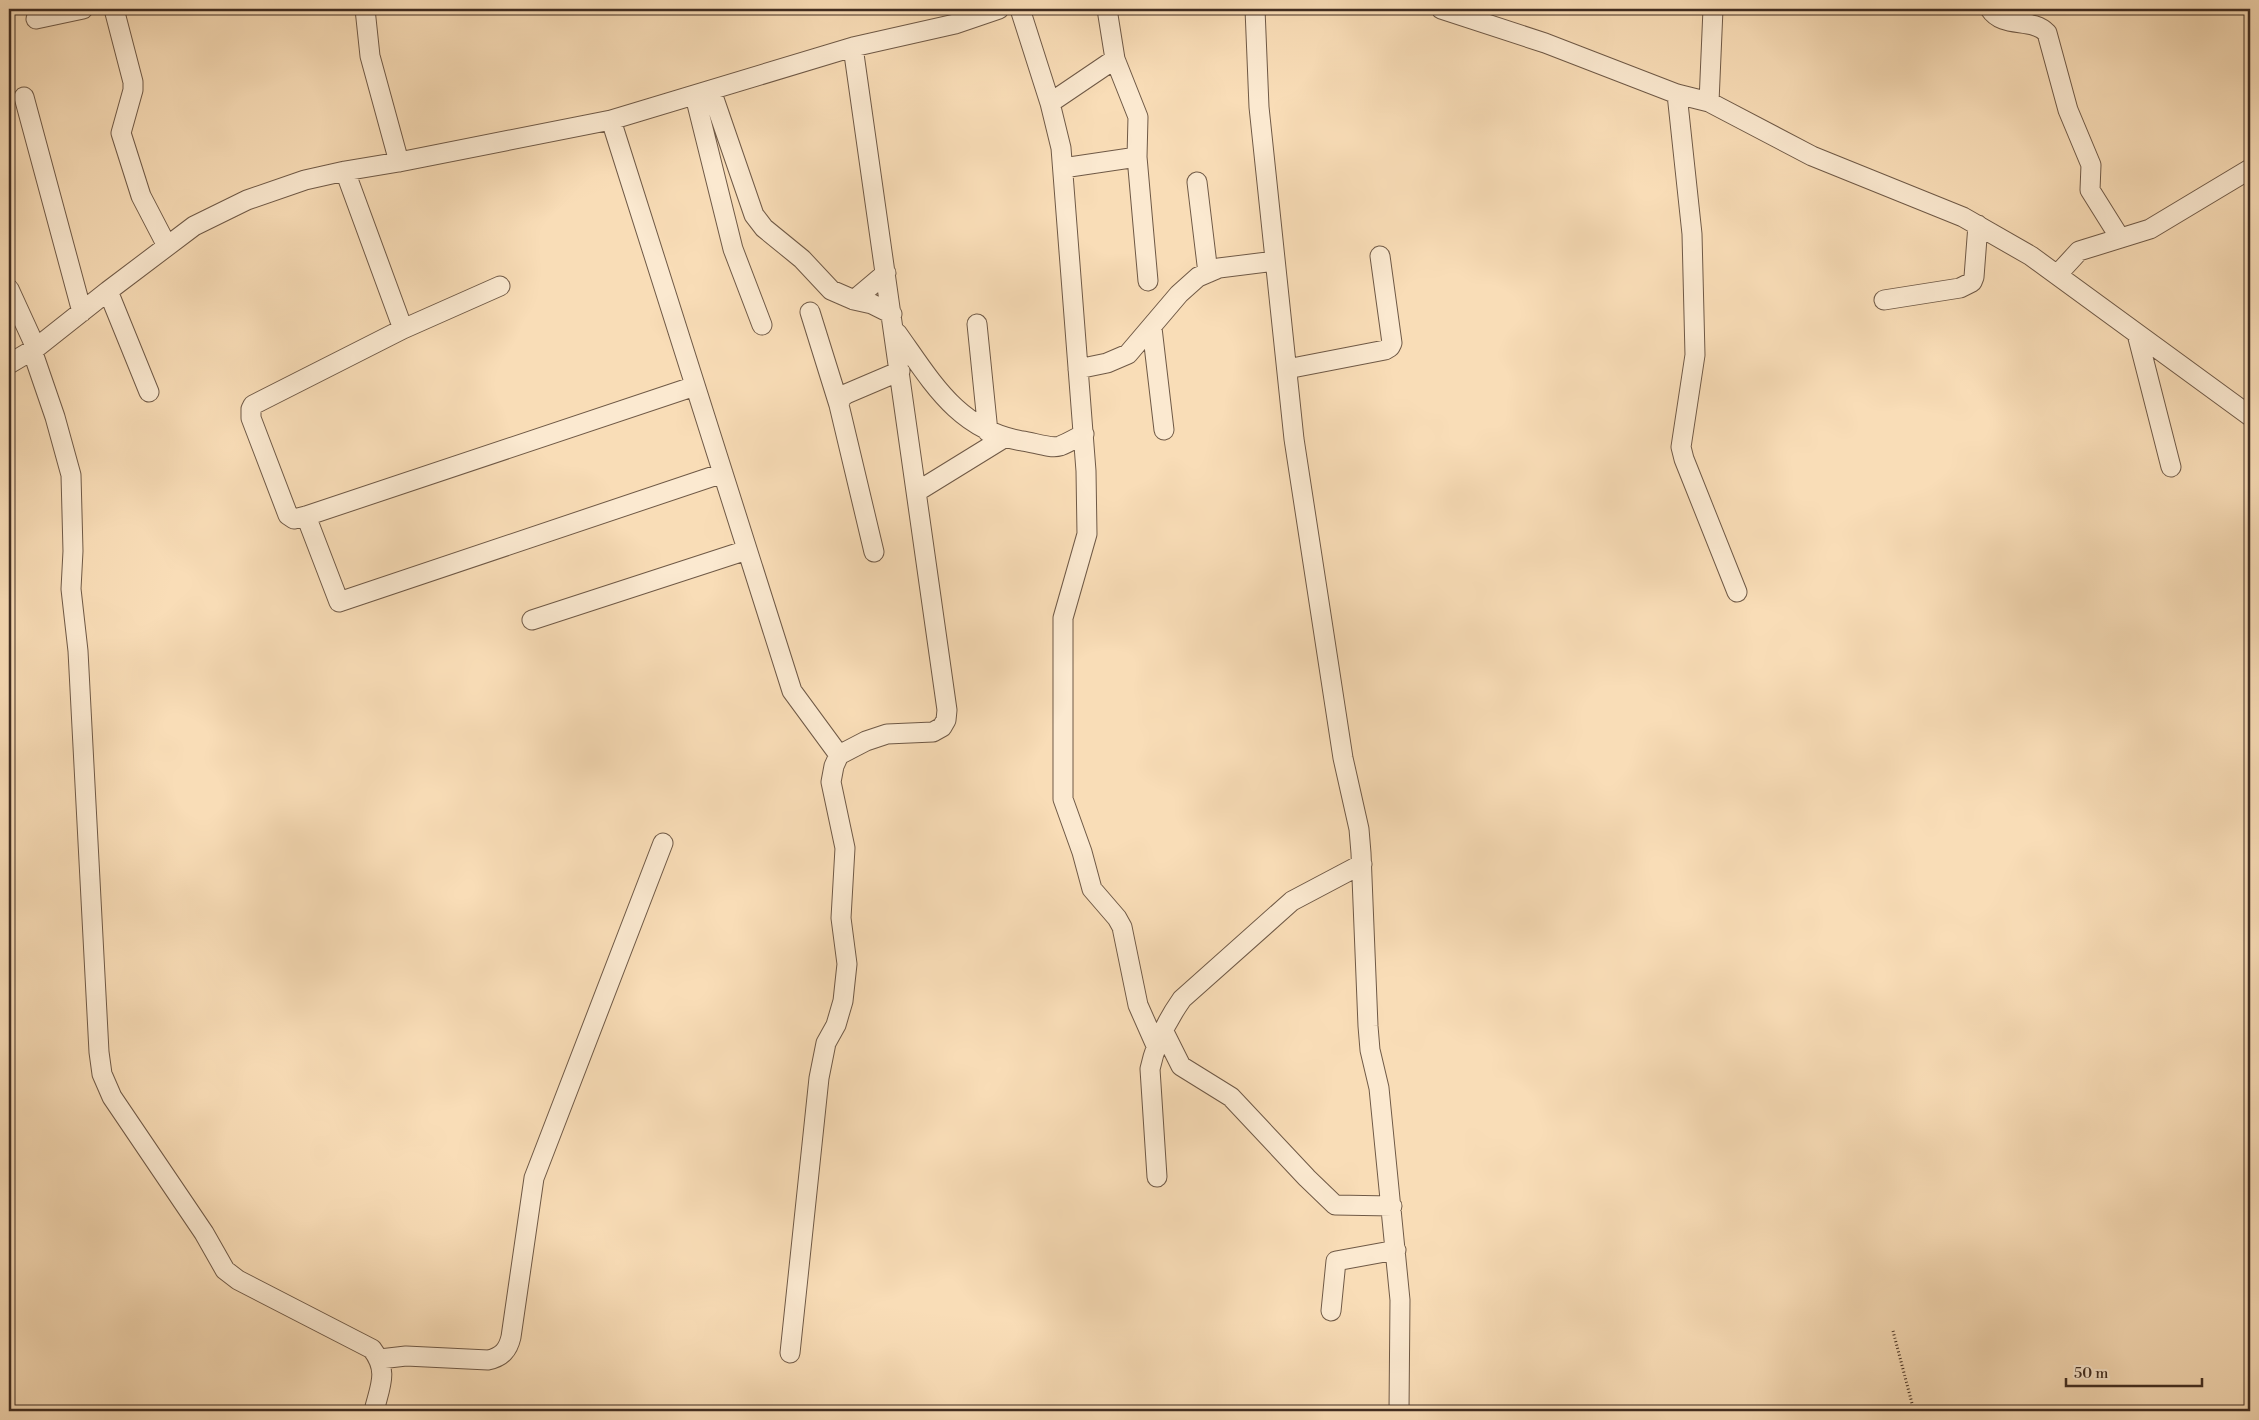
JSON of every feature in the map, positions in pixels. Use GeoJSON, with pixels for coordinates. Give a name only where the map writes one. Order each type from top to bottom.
{"type":"FeatureCollection","features":[{"type":"Feature","properties":{"kind":"street"},"geometry":{"type":"LineString","coordinates":[[36,19],[83,9]]}},
{"type":"Feature","properties":{"kind":"street"},"geometry":{"type":"LineString","coordinates":[[114,9],[134,82],[121,132],[141,196],[168,246]]}},
{"type":"Feature","properties":{"kind":"street"},"geometry":{"type":"LineString","coordinates":[[365,9],[370,56],[399,162]]}},
{"type":"Feature","properties":{"kind":"street"},"geometry":{"type":"LineString","coordinates":[[9,364],[34,349],[108,290],[194,226],[247,200],[305,180],[345,171],[611,120],[853,47],[955,24],[999,9]]}},
{"type":"Feature","properties":{"kind":"street"},"geometry":{"type":"LineString","coordinates":[[1020,9],[1050,103],[1061,148],[1084,434],[1087,534],[1063,618],[1063,799],[1082,852],[1092,889],[1122,926],[1138,1005],[1160,1040],[1180,1066],[1231,1097],[1332,1203],[1339,1206],[1392,1206]]}},
{"type":"Feature","properties":{"kind":"street"},"geometry":{"type":"LineString","coordinates":[[1107,9],[1115,59],[1138,117],[1137,157],[1148,281]]}},
{"type":"Feature","properties":{"kind":"street"},"geometry":{"type":"LineString","coordinates":[[1255,9],[1259,107],[1294,439],[1343,758],[1359,829],[1370,1050],[1379,1088],[1400,1300],[1399,1411]]}},
{"type":"Feature","properties":{"kind":"street"},"geometry":{"type":"LineString","coordinates":[[1441,9],[1545,43],[1677,94],[1709,102],[1812,156],[1978,225],[2031,256],[2250,416]]}},
{"type":"Feature","properties":{"kind":"street"},"geometry":{"type":"LineString","coordinates":[[1709,102],[1713,9]]}},
{"type":"Feature","properties":{"kind":"street"},"geometry":{"type":"LineString","coordinates":[[1990,9],[2001,19],[2039,27],[2048,33],[2068,110],[2091,165],[2090,190],[2120,238]]}},
{"type":"Feature","properties":{"kind":"street"},"geometry":{"type":"LineString","coordinates":[[790,1353],[819,1078],[826,1043],[836,1025],[843,1001],[847,964],[841,918],[845,848],[831,782],[839,756],[866,741],[887,734],[933,732],[942,727],[948,710],[853,47]]}},
{"type":"Feature","properties":{"kind":"street"},"geometry":{"type":"LineString","coordinates":[[1050,103],[1115,59]]}},
{"type":"Feature","properties":{"kind":"street"},"geometry":{"type":"LineString","coordinates":[[703,93],[754,215],[764,228],[802,259],[831,290],[854,300],[872,304],[893,322],[938,390],[960,413],[996,435],[1058,446],[1086,471]]}},
{"type":"Feature","properties":{"kind":"street"},"geometry":{"type":"LineString","coordinates":[[703,93],[733,249],[762,325]]}},
{"type":"Feature","properties":{"kind":"street"},"geometry":{"type":"LineString","coordinates":[[1677,94],[1692,234],[1695,355],[1682,448],[1684,458],[1737,592]]}},
{"type":"Feature","properties":{"kind":"street"},"geometry":{"type":"LineString","coordinates":[[24,97],[82,312]]}},
{"type":"Feature","properties":{"kind":"street"},"geometry":{"type":"LineString","coordinates":[[611,120],[792,691],[839,756]]}},
{"type":"Feature","properties":{"kind":"street"},"geometry":{"type":"LineString","coordinates":[[1063,168],[1137,157]]}},
{"type":"Feature","properties":{"kind":"street"},"geometry":{"type":"LineString","coordinates":[[2057,275],[2079,251],[2156,226],[2250,168]]}},
{"type":"Feature","properties":{"kind":"street"},"geometry":{"type":"LineString","coordinates":[[345,171],[403,329]]}},
{"type":"Feature","properties":{"kind":"street"},"geometry":{"type":"LineString","coordinates":[[1197,182],[1208,273]]}},
{"type":"Feature","properties":{"kind":"street"},"geometry":{"type":"LineString","coordinates":[[1884,300],[1960,288],[1972,282],[1978,225]]}},
{"type":"Feature","properties":{"kind":"street"},"geometry":{"type":"LineString","coordinates":[[1287,370],[1385,350],[1390,347],[1392,343],[1380,256]]}},
{"type":"Feature","properties":{"kind":"street"},"geometry":{"type":"LineString","coordinates":[[1078,369],[1107,363],[1128,354],[1179,294],[1198,277],[1219,268],[1275,262]]}},
{"type":"Feature","properties":{"kind":"street"},"geometry":{"type":"LineString","coordinates":[[854,300],[886,273]]}},
{"type":"Feature","properties":{"kind":"street"},"geometry":{"type":"LineString","coordinates":[[500,286],[403,329],[253,405],[250,409],[251,418],[288,515],[294,519],[306,516],[695,386]]}},
{"type":"Feature","properties":{"kind":"street"},"geometry":{"type":"LineString","coordinates":[[9,289],[34,349],[71,476],[73,551],[71,589],[78,651],[99,1052],[102,1074],[112,1097],[204,1233],[225,1270],[238,1280],[372,1349],[380,1360],[383,1375],[374,1411]]}},
{"type":"Feature","properties":{"kind":"street"},"geometry":{"type":"LineString","coordinates":[[108,290],[150,392]]}},
{"type":"Feature","properties":{"kind":"street"},"geometry":{"type":"LineString","coordinates":[[810,312],[839,405],[874,552]]}},
{"type":"Feature","properties":{"kind":"street"},"geometry":{"type":"LineString","coordinates":[[9,319],[27,329]]}},
{"type":"Feature","properties":{"kind":"street"},"geometry":{"type":"LineString","coordinates":[[977,324],[996,435]]}},
{"type":"Feature","properties":{"kind":"street"},"geometry":{"type":"LineString","coordinates":[[1152,328],[1164,430]]}},
{"type":"Feature","properties":{"kind":"street"},"geometry":{"type":"LineString","coordinates":[[2137,334],[2171,467]]}},
{"type":"Feature","properties":{"kind":"street"},"geometry":{"type":"LineString","coordinates":[[839,405],[841,398],[846,394],[900,371]]}},
{"type":"Feature","properties":{"kind":"street"},"geometry":{"type":"LineString","coordinates":[[1058,446],[1084,434]]}},
{"type":"Feature","properties":{"kind":"street"},"geometry":{"type":"LineString","coordinates":[[918,491],[996,435]]}},
{"type":"Feature","properties":{"kind":"street"},"geometry":{"type":"LineString","coordinates":[[306,516],[339,602],[723,473]]}},
{"type":"Feature","properties":{"kind":"street"},"geometry":{"type":"LineString","coordinates":[[532,620],[747,550]]}},
{"type":"Feature","properties":{"kind":"street"},"geometry":{"type":"LineString","coordinates":[[380,1360],[406,1356],[488,1360],[500,1356],[506,1350],[511,1337],[534,1178],[663,842]]}},
{"type":"Feature","properties":{"kind":"street"},"geometry":{"type":"LineString","coordinates":[[1157,1177],[1150,1068],[1160,1040],[1182,999],[1292,901],[1362,864]]}},
{"type":"Feature","properties":{"kind":"street"},"geometry":{"type":"LineString","coordinates":[[1331,1311],[1336,1261],[1396,1250]]}},
{"type":"Feature","properties":{"kind":"path"},"geometry":{"type":"LineString","coordinates":[[1893,1331],[1914,1411]]}}]}
